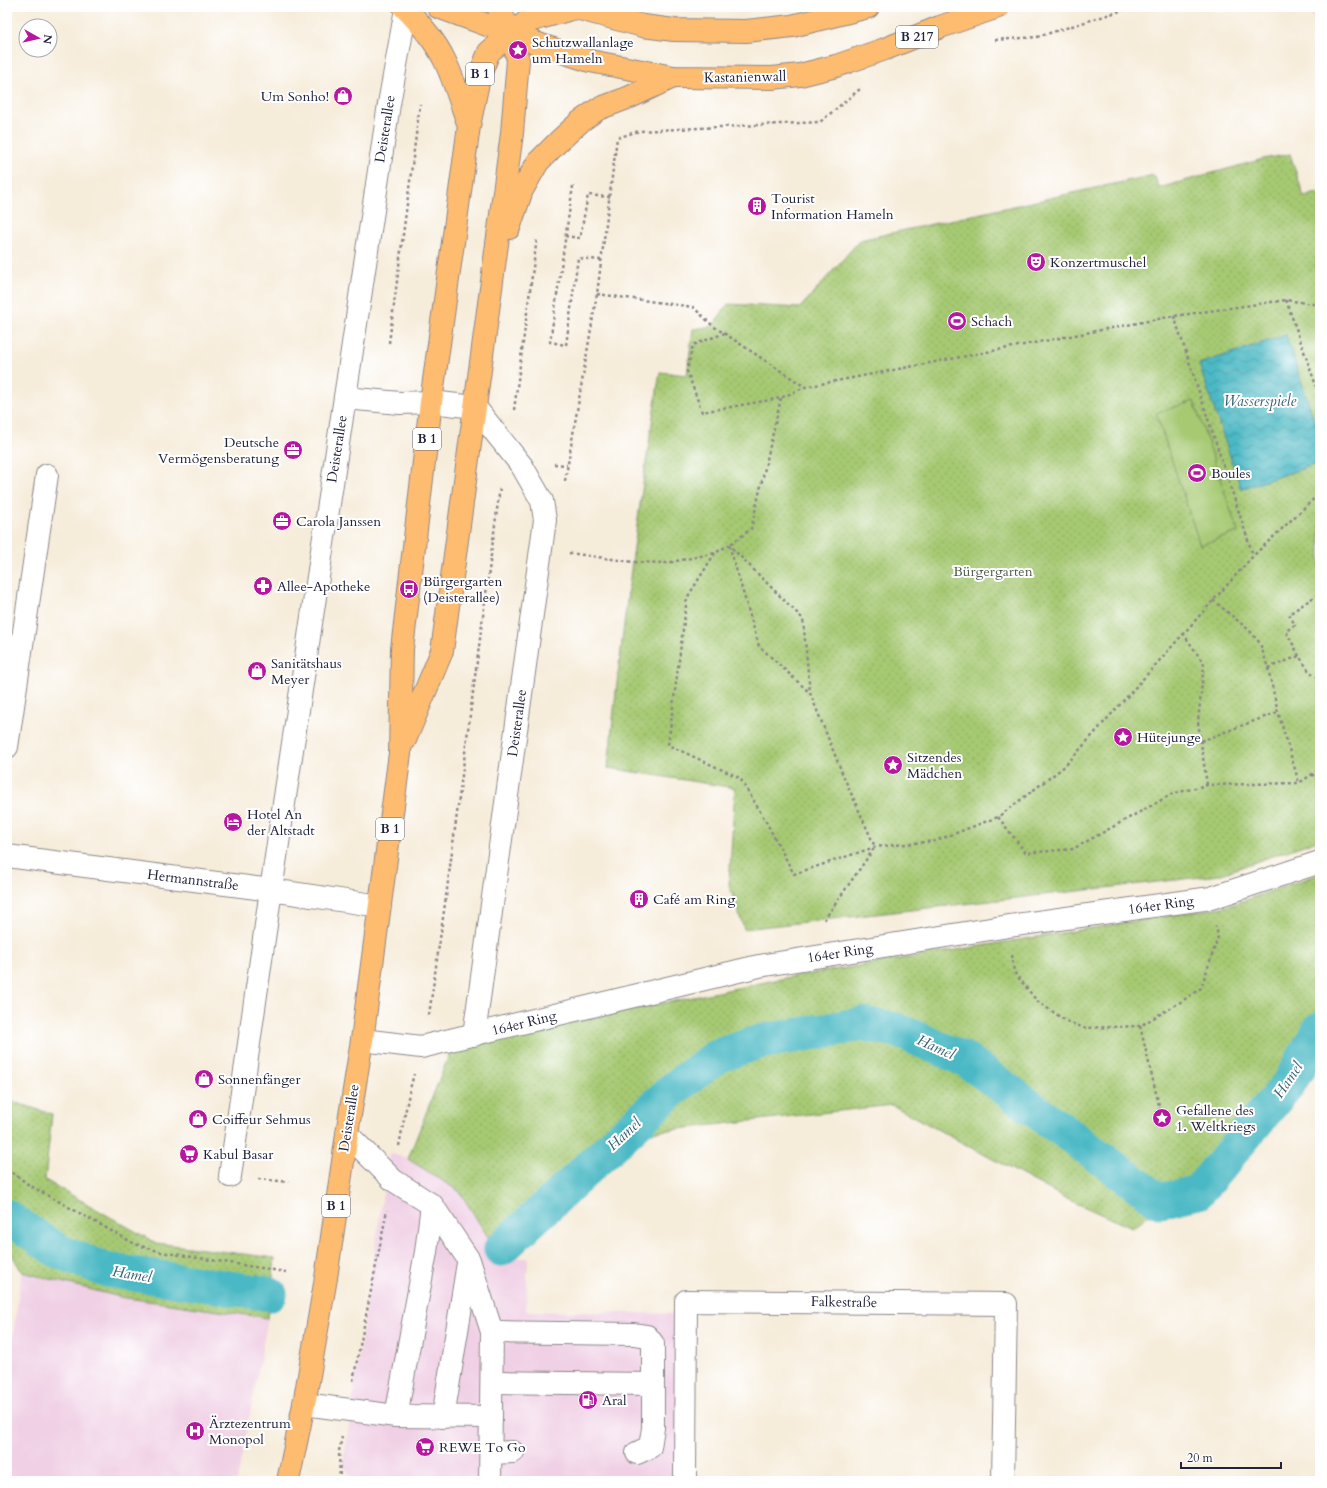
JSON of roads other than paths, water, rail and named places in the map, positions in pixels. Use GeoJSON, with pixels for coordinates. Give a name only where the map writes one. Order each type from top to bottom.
{"type":"FeatureCollection","features":[{"type":"Feature","properties":{"kind":"main road","name":"Kastanienwall"},"geometry":{"type":"LineString","coordinates":[[438,7],[547,47],[590,61],[673,77],[772,78],[800,75],[836,66],[998,7]]}},
{"type":"Feature","properties":{"kind":"main road","name":"Deisterallee"},"geometry":{"type":"LineString","coordinates":[[400,753],[442,651],[512,133],[518,60],[511,33],[498,7]]}},
{"type":"Feature","properties":{"kind":"main road"},"geometry":{"type":"LineString","coordinates":[[573,8],[643,26],[674,30],[746,31],[792,26],[868,7]]}},
{"type":"Feature","properties":{"kind":"main road"},"geometry":{"type":"LineString","coordinates":[[405,8],[425,30],[444,58],[469,126]]}},
{"type":"Feature","properties":{"kind":"main road","name":"Deisterallee"},"geometry":{"type":"LineString","coordinates":[[288,1481],[304,1404],[326,1278],[346,1134],[362,1040],[380,906],[400,753],[402,649],[431,402],[469,126],[479,77],[488,52],[526,22],[573,8]]}},
{"type":"Feature","properties":{"kind":"main road"},"geometry":{"type":"LineString","coordinates":[[493,277],[522,190],[538,162],[581,120],[598,110],[673,77]]}},
{"type":"Feature","properties":{"kind":"street","name":"Deisterallee"},"geometry":{"type":"LineString","coordinates":[[230,1176],[271,890],[389,104],[405,8]]}},
{"type":"Feature","properties":{"kind":"street"},"geometry":{"type":"LineString","coordinates":[[345,398],[400,403],[431,402],[476,407]]}},
{"type":"Feature","properties":{"kind":"street","name":"Deisterallee"},"geometry":{"type":"LineString","coordinates":[[474,1035],[545,520],[542,501],[522,466],[476,407]]}},
{"type":"Feature","properties":{"kind":"street"},"geometry":{"type":"LineString","coordinates":[[7,747],[47,476]]}},
{"type":"Feature","properties":{"kind":"street","name":"Hermannstraße"},"geometry":{"type":"LineString","coordinates":[[7,856],[271,890],[380,906]]}},
{"type":"Feature","properties":{"kind":"street","name":"164er Ring"},"geometry":{"type":"LineString","coordinates":[[362,1040],[421,1047],[759,966],[1009,926],[1211,898],[1320,862]]}},
{"type":"Feature","properties":{"kind":"street"},"geometry":{"type":"LineString","coordinates":[[346,1134],[393,1180],[432,1205],[468,1260],[500,1332],[492,1382],[490,1481]]}},
{"type":"Feature","properties":{"kind":"street"},"geometry":{"type":"LineString","coordinates":[[396,1416],[426,1252],[432,1205]]}},
{"type":"Feature","properties":{"kind":"street"},"geometry":{"type":"LineString","coordinates":[[442,1417],[468,1260]]}},
{"type":"Feature","properties":{"kind":"street","name":"Falkestraße"},"geometry":{"type":"LineString","coordinates":[[685,1481],[686,1300],[1006,1304],[1004,1481]]}},
{"type":"Feature","properties":{"kind":"street"},"geometry":{"type":"LineString","coordinates":[[500,1332],[634,1334],[647,1336],[654,1344],[653,1428],[650,1447],[637,1453]]}},
{"type":"Feature","properties":{"kind":"street"},"geometry":{"type":"LineString","coordinates":[[492,1382],[654,1384]]}},
{"type":"Feature","properties":{"kind":"street"},"geometry":{"type":"LineString","coordinates":[[304,1404],[347,1411],[396,1416],[491,1417]]}},
{"type":"Feature","properties":{"kind":"street"},"geometry":{"type":"LineString","coordinates":[[491,1453],[513,1452]]}},
{"type":"Feature","properties":{"kind":"water","name":"Wasserspiele"},"geometry":{"type":"Polygon","coordinates":[[[1286,335],[1320,437],[1320,463],[1241,489],[1199,364],[1286,335]]]}},
{"type":"Feature","properties":{"kind":"waterway","name":"Hamel"},"geometry":{"type":"LineString","coordinates":[[501,1249],[672,1090],[717,1056],[759,1042],[863,1024],[897,1030],[966,1060],[1160,1201],[1198,1192],[1289,1083],[1320,1029]]}},
{"type":"Feature","properties":{"kind":"waterway","name":"Hamel"},"geometry":{"type":"LineString","coordinates":[[7,1217],[58,1251],[106,1270],[270,1294]]}},
{"type":"Feature","properties":{"kind":"place","name":"Schutzwallanlage um Hameln"},"geometry":{"type":"Point","coordinates":[518,50]}},
{"type":"Feature","properties":{"kind":"place","name":"Um Sonho!"},"geometry":{"type":"Point","coordinates":[343,96]}},
{"type":"Feature","properties":{"kind":"place","name":"Tourist Information Hameln"},"geometry":{"type":"Point","coordinates":[757,206]}},
{"type":"Feature","properties":{"kind":"place","name":"Konzertmuschel"},"geometry":{"type":"Point","coordinates":[1036,262]}},
{"type":"Feature","properties":{"kind":"place","name":"Schach"},"geometry":{"type":"Point","coordinates":[957,321]}},
{"type":"Feature","properties":{"kind":"place","name":"Deutsche Vermögensberatung"},"geometry":{"type":"Point","coordinates":[293,450]}},
{"type":"Feature","properties":{"kind":"place","name":"Boules"},"geometry":{"type":"Point","coordinates":[1197,473]}},
{"type":"Feature","properties":{"kind":"place","name":"Carola Janssen"},"geometry":{"type":"Point","coordinates":[282,521]}},
{"type":"Feature","properties":{"kind":"place","name":"Allee-Apotheke"},"geometry":{"type":"Point","coordinates":[263,586]}},
{"type":"Feature","properties":{"kind":"place","name":"Bürgergarten (Deisterallee)"},"geometry":{"type":"Point","coordinates":[409,589]}},
{"type":"Feature","properties":{"kind":"place","name":"Sanitätshaus Meyer"},"geometry":{"type":"Point","coordinates":[257,671]}},
{"type":"Feature","properties":{"kind":"place","name":"Hütejunge"},"geometry":{"type":"Point","coordinates":[1123,737]}},
{"type":"Feature","properties":{"kind":"place","name":"Sitzendes Mädchen"},"geometry":{"type":"Point","coordinates":[893,765]}},
{"type":"Feature","properties":{"kind":"place","name":"Hotel An der Altstadt"},"geometry":{"type":"Point","coordinates":[233,822]}},
{"type":"Feature","properties":{"kind":"place","name":"Café am Ring"},"geometry":{"type":"Point","coordinates":[639,899]}},
{"type":"Feature","properties":{"kind":"place","name":"Sonnenfänger"},"geometry":{"type":"Point","coordinates":[204,1079]}},
{"type":"Feature","properties":{"kind":"place","name":"Gefallene des 1. Weltkriegs"},"geometry":{"type":"Point","coordinates":[1162,1118]}},
{"type":"Feature","properties":{"kind":"place","name":"Coiffeur Sehmus"},"geometry":{"type":"Point","coordinates":[198,1119]}},
{"type":"Feature","properties":{"kind":"place","name":"Kabul Basar"},"geometry":{"type":"Point","coordinates":[189,1154]}},
{"type":"Feature","properties":{"kind":"place","name":"Aral"},"geometry":{"type":"Point","coordinates":[588,1400]}},
{"type":"Feature","properties":{"kind":"place","name":"Ärztezentrum Monopol"},"geometry":{"type":"Point","coordinates":[195,1431]}},
{"type":"Feature","properties":{"kind":"place","name":"REWE To Go"},"geometry":{"type":"Point","coordinates":[425,1447]}},
{"type":"Feature","properties":{"kind":"park label","name":"Bürgergarten"},"geometry":{"type":"Point","coordinates":[993,571]}}]}
